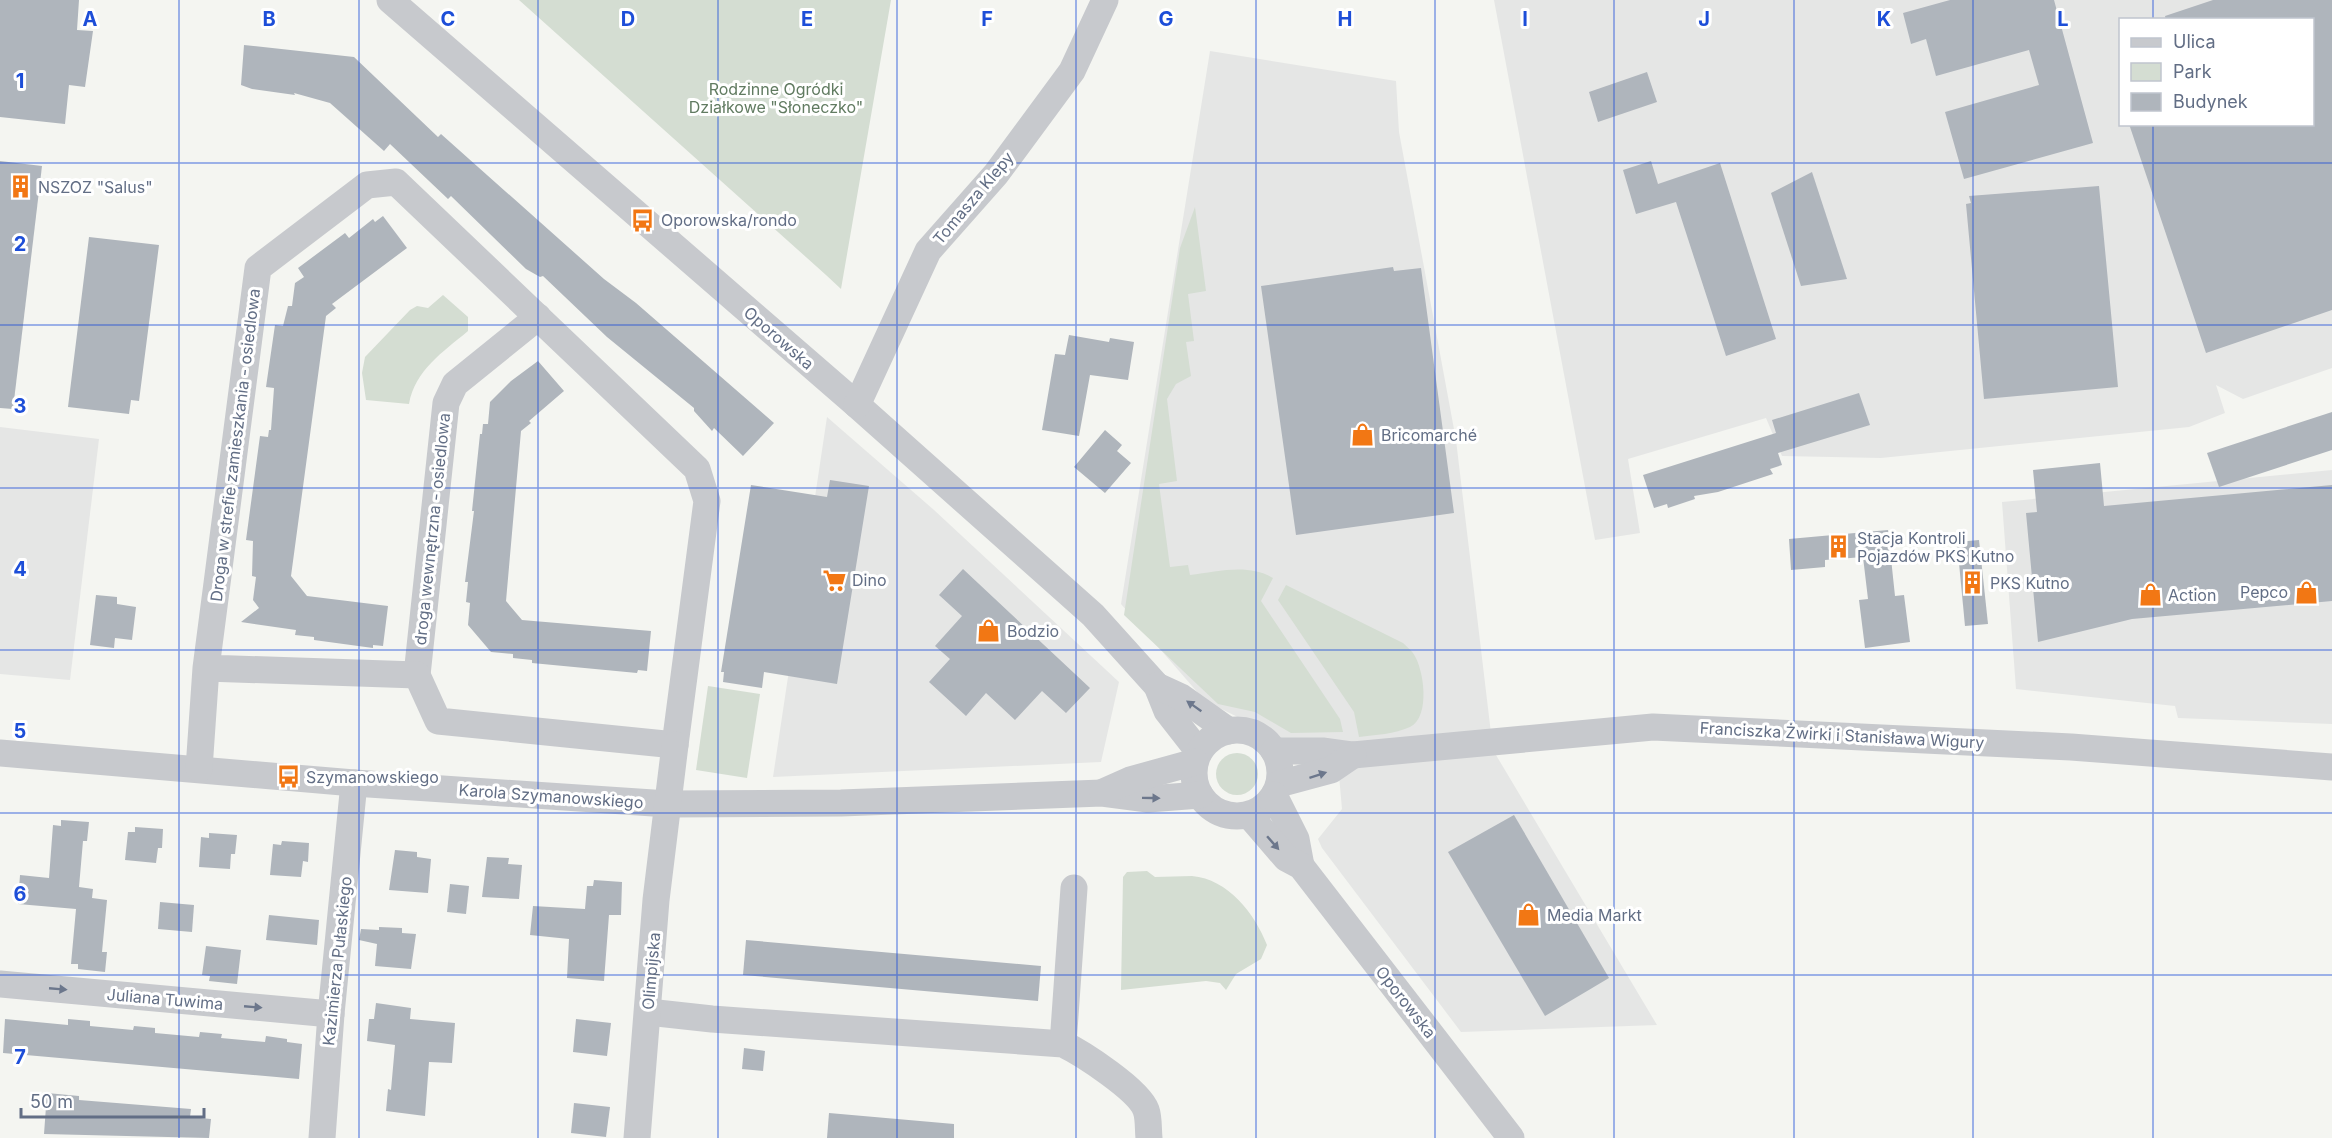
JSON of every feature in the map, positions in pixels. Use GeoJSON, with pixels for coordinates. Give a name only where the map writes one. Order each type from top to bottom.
{"type":"FeatureCollection","features":[{"type":"Feature","properties":{"kind":"street","name":"Oporowska"},"geometry":{"type":"LineString","coordinates":[[390,0],[857,405],[1093,615],[1157,686],[1167,711],[1197,757]]}},
{"type":"Feature","properties":{"kind":"street","name":"Tomasza Klepy"},"geometry":{"type":"LineString","coordinates":[[857,405],[928,251],[996,174],[1072,71],[1105,0]]}},
{"type":"Feature","properties":{"kind":"street","name":"Droga w strefie zamieszkania - osiedlowa"},"geometry":{"type":"LineString","coordinates":[[199,769],[206,668],[258,268],[367,185],[396,182],[697,469],[707,501]]}},
{"type":"Feature","properties":{"kind":"street","name":"droga wewnętrzna - osiedlowa"},"geometry":{"type":"LineString","coordinates":[[417,675],[446,403],[455,384],[538,317]]}},
{"type":"Feature","properties":{"kind":"street","name":"Olimpijska"},"geometry":{"type":"LineString","coordinates":[[637,1138],[657,900],[707,501]]}},
{"type":"Feature","properties":{"kind":"street"},"geometry":{"type":"LineString","coordinates":[[206,668],[417,675],[438,721],[675,745]]}},
{"type":"Feature","properties":{"kind":"street","name":"Oporowska"},"geometry":{"type":"LineString","coordinates":[[1157,686],[1180,697],[1229,731]]}},
{"type":"Feature","properties":{"kind":"street","name":"Franciszka Żwirki i Stanisława Wigury"},"geometry":{"type":"LineString","coordinates":[[1274,751],[1324,751],[1353,755],[1653,727],[2071,747],[2332,767]]}},
{"type":"Feature","properties":{"kind":"street"},"geometry":{"type":"LineString","coordinates":[[1229,731],[1255,734],[1274,751],[1279,767],[1276,790],[1261,809],[1249,814],[1233,816],[1218,811],[1200,795],[1195,783],[1197,757],[1212,738],[1229,731]]}},
{"type":"Feature","properties":{"kind":"street","name":"Karola Szymanowskiego"},"geometry":{"type":"LineString","coordinates":[[0,753],[354,783],[668,804],[841,803],[1102,793],[1148,799],[1200,795]]}},
{"type":"Feature","properties":{"kind":"street","name":"Franciszka Żwirki i Stanisława Wigury"},"geometry":{"type":"LineString","coordinates":[[1276,790],[1331,770],[1353,755]]}},
{"type":"Feature","properties":{"kind":"street","name":"Karola Szymanowskiego"},"geometry":{"type":"LineString","coordinates":[[1102,793],[1130,780],[1197,757]]}},
{"type":"Feature","properties":{"kind":"street","name":"Kazimierza Pułaskiego"},"geometry":{"type":"LineString","coordinates":[[322,1138],[331,1014],[354,783]]}},
{"type":"Feature","properties":{"kind":"street","name":"Oporowska"},"geometry":{"type":"LineString","coordinates":[[1276,790],[1296,838],[1301,866]]}},
{"type":"Feature","properties":{"kind":"street","name":"Oporowska"},"geometry":{"type":"LineString","coordinates":[[1249,814],[1286,858],[1301,866],[1511,1138]]}},
{"type":"Feature","properties":{"kind":"street"},"geometry":{"type":"LineString","coordinates":[[1063,1044],[1074,888]]}},
{"type":"Feature","properties":{"kind":"street","name":"Juliana Tuwima"},"geometry":{"type":"LineString","coordinates":[[0,984],[331,1014]]}},
{"type":"Feature","properties":{"kind":"street"},"geometry":{"type":"LineString","coordinates":[[648,1012],[712,1019],[1063,1044],[1080,1052],[1114,1076],[1146,1108],[1149,1138]]}},
{"type":"Feature","properties":{"kind":"shaded area"},"geometry":{"type":"Polygon","coordinates":[[[1494,0],[2332,0],[2332,368],[2243,399],[2216,385],[2225,413],[2189,427],[1881,458],[1782,456],[1766,418],[1628,459],[1640,533],[1595,540],[1494,0]]]}},
{"type":"Feature","properties":{"kind":"shaded area"},"geometry":{"type":"Polygon","coordinates":[[[1210,51],[1396,81],[1399,132],[1456,440],[1493,750],[1657,1025],[1461,1032],[1322,848],[1318,839],[1342,809],[1336,742],[1287,741],[1205,701],[1121,604],[1210,51]]]}},
{"type":"Feature","properties":{"kind":"shaded area"},"geometry":{"type":"Polygon","coordinates":[[[827,417],[934,510],[1119,682],[1101,762],[773,777],[827,417]]]}},
{"type":"Feature","properties":{"kind":"shaded area"},"geometry":{"type":"Polygon","coordinates":[[[0,427],[99,439],[70,680],[0,674],[0,427]]]}},
{"type":"Feature","properties":{"kind":"shaded area"},"geometry":{"type":"Polygon","coordinates":[[[2332,470],[2332,724],[2178,718],[2175,706],[2016,689],[2002,502],[2332,470]]]}},
{"type":"Feature","properties":{"kind":"green space","name":"Rodzinne Ogródki Działkowe \"Słoneczko\""},"geometry":{"type":"Polygon","coordinates":[[[519,0],[891,0],[841,289],[826,275],[519,0]]]}},
{"type":"Feature","properties":{"kind":"green space"},"geometry":{"type":"Polygon","coordinates":[[[1195,207],[1206,291],[1188,294],[1194,341],[1186,342],[1191,376],[1176,384],[1167,399],[1177,481],[1159,484],[1170,567],[1188,565],[1190,575],[1243,570],[1263,573],[1273,578],[1261,601],[1340,719],[1343,732],[1291,733],[1255,712],[1218,704],[1124,615],[1180,248],[1195,207]]]}},
{"type":"Feature","properties":{"kind":"green space"},"geometry":{"type":"Polygon","coordinates":[[[443,295],[468,317],[468,331],[440,354],[424,371],[412,392],[409,404],[366,400],[362,373],[365,357],[410,310],[417,306],[428,308],[443,295]]]}},
{"type":"Feature","properties":{"kind":"green space"},"geometry":{"type":"Polygon","coordinates":[[[1286,585],[1403,643],[1411,650],[1420,669],[1424,692],[1421,713],[1417,722],[1398,731],[1359,737],[1354,712],[1278,600],[1286,585]]]}},
{"type":"Feature","properties":{"kind":"green space"},"geometry":{"type":"Polygon","coordinates":[[[708,686],[760,694],[747,778],[696,770],[708,686]]]}},
{"type":"Feature","properties":{"kind":"green space"},"geometry":{"type":"Polygon","coordinates":[[[1237,753],[1252,759],[1258,774],[1252,789],[1237,795],[1222,789],[1216,774],[1222,759],[1237,753]]]}},
{"type":"Feature","properties":{"kind":"green space"},"geometry":{"type":"Polygon","coordinates":[[[1147,871],[1155,877],[1192,876],[1205,879],[1228,891],[1247,910],[1262,933],[1267,945],[1261,959],[1236,974],[1226,990],[1220,983],[1206,981],[1121,990],[1123,877],[1127,872],[1147,871]]]}},
{"type":"Feature","properties":{"kind":"building"},"geometry":{"type":"Polygon","coordinates":[[[0,0],[79,0],[77,30],[93,31],[85,87],[69,85],[65,124],[0,117],[0,0]]]}},
{"type":"Feature","properties":{"kind":"building"},"geometry":{"type":"Polygon","coordinates":[[[1950,0],[2054,0],[2093,143],[1964,179],[1945,112],[2039,85],[2029,50],[1936,76],[1926,39],[1911,44],[1903,13],[1950,0]]]}},
{"type":"Feature","properties":{"kind":"building"},"geometry":{"type":"Polygon","coordinates":[[[2213,0],[2332,0],[2332,310],[2206,353],[2130,126],[2314,126],[2314,18],[2166,18],[2165,16],[2213,0]]]}},
{"type":"Feature","properties":{"kind":"building"},"geometry":{"type":"Polygon","coordinates":[[[244,45],[354,57],[438,137],[441,134],[604,279],[636,303],[774,423],[743,456],[714,428],[712,431],[694,411],[694,408],[607,337],[543,276],[540,277],[526,269],[451,196],[448,199],[390,144],[384,151],[330,103],[294,93],[295,95],[252,89],[241,85],[244,45]]]}},
{"type":"Feature","properties":{"kind":"building"},"geometry":{"type":"Polygon","coordinates":[[[1647,72],[1657,102],[1598,122],[1589,92],[1647,72]]]}},
{"type":"Feature","properties":{"kind":"building"},"geometry":{"type":"Polygon","coordinates":[[[0,161],[42,166],[13,409],[0,408],[0,161]]]}},
{"type":"Feature","properties":{"kind":"building"},"geometry":{"type":"Polygon","coordinates":[[[1651,161],[1658,184],[1720,163],[1776,339],[1726,356],[1676,202],[1636,214],[1623,170],[1651,161]]]}},
{"type":"Feature","properties":{"kind":"building"},"geometry":{"type":"Polygon","coordinates":[[[1812,172],[1847,279],[1801,286],[1771,193],[1812,172]]]}},
{"type":"Feature","properties":{"kind":"building"},"geometry":{"type":"Polygon","coordinates":[[[2099,186],[2118,387],[1984,399],[1966,204],[1971,203],[1969,196],[2099,186]]]}},
{"type":"Feature","properties":{"kind":"building"},"geometry":{"type":"Polygon","coordinates":[[[383,216],[407,248],[332,304],[336,308],[326,316],[291,576],[307,596],[388,606],[383,646],[373,645],[373,648],[314,640],[314,637],[295,635],[296,630],[241,622],[259,608],[253,600],[256,577],[252,576],[253,541],[246,540],[260,436],[268,437],[269,430],[271,430],[274,388],[266,387],[275,325],[283,326],[288,306],[292,306],[295,283],[304,277],[298,268],[345,233],[349,238],[373,219],[375,222],[383,216]]]}},
{"type":"Feature","properties":{"kind":"building"},"geometry":{"type":"Polygon","coordinates":[[[89,237],[159,245],[139,401],[131,400],[129,414],[68,407],[89,237]]]}},
{"type":"Feature","properties":{"kind":"building","name":"Bricomarché"},"geometry":{"type":"Polygon","coordinates":[[[1393,267],[1394,271],[1421,268],[1454,513],[1296,535],[1261,286],[1393,267]]]}},
{"type":"Feature","properties":{"kind":"building"},"geometry":{"type":"Polygon","coordinates":[[[1069,335],[1109,342],[1110,338],[1134,342],[1128,380],[1090,375],[1079,436],[1042,430],[1055,354],[1065,355],[1069,335]]]}},
{"type":"Feature","properties":{"kind":"building"},"geometry":{"type":"Polygon","coordinates":[[[538,361],[564,391],[529,421],[531,423],[521,431],[506,601],[522,620],[651,631],[647,671],[638,670],[637,673],[532,663],[532,660],[513,658],[513,654],[491,652],[468,625],[470,603],[466,602],[468,582],[465,582],[480,434],[482,434],[483,424],[488,424],[490,402],[511,381],[538,361]]]}},
{"type":"Feature","properties":{"kind":"building"},"geometry":{"type":"Polygon","coordinates":[[[1859,393],[1870,425],[1778,453],[1782,465],[1770,469],[1773,474],[1718,492],[1694,496],[1695,499],[1668,508],[1667,504],[1654,508],[1643,475],[1776,433],[1772,420],[1859,393]]]}},
{"type":"Feature","properties":{"kind":"building"},"geometry":{"type":"Polygon","coordinates":[[[2332,412],[2332,450],[2219,487],[2207,453],[2332,412]]]}},
{"type":"Feature","properties":{"kind":"building"},"geometry":{"type":"Polygon","coordinates":[[[1105,430],[1122,445],[1117,451],[1131,463],[1105,493],[1074,467],[1105,430]]]}},
{"type":"Feature","properties":{"kind":"building"},"geometry":{"type":"Polygon","coordinates":[[[2100,463],[2104,506],[2332,485],[2332,601],[2132,619],[2038,642],[2026,513],[2037,512],[2033,470],[2100,463]]]}},
{"type":"Feature","properties":{"kind":"building"},"geometry":{"type":"Polygon","coordinates":[[[830,480],[869,486],[837,684],[764,672],[762,688],[723,682],[724,672],[721,672],[751,485],[827,497],[830,480]]]}},
{"type":"Feature","properties":{"kind":"building"},"geometry":{"type":"Polygon","coordinates":[[[1888,530],[1895,596],[1904,595],[1910,642],[1865,648],[1859,600],[1868,599],[1863,557],[1825,560],[1825,567],[1791,570],[1789,539],[1888,530]]]}},
{"type":"Feature","properties":{"kind":"building","name":"PKS Kutno"},"geometry":{"type":"Polygon","coordinates":[[[1979,540],[1988,624],[1965,626],[1957,542],[1979,540]]]}},
{"type":"Feature","properties":{"kind":"building","name":"Bodzio"},"geometry":{"type":"Polygon","coordinates":[[[963,569],[1090,688],[1066,713],[1042,691],[1015,720],[986,693],[966,716],[929,682],[950,659],[935,646],[962,616],[939,595],[963,569]]]}},
{"type":"Feature","properties":{"kind":"building"},"geometry":{"type":"Polygon","coordinates":[[[96,595],[117,597],[117,604],[136,607],[132,640],[115,638],[114,648],[90,645],[96,595]]]}},
{"type":"Feature","properties":{"kind":"building","name":"Media Markt"},"geometry":{"type":"Polygon","coordinates":[[[1514,815],[1609,978],[1545,1016],[1448,852],[1514,815]]]}},
{"type":"Feature","properties":{"kind":"building"},"geometry":{"type":"Polygon","coordinates":[[[61,820],[89,822],[87,841],[83,841],[79,887],[93,889],[92,898],[107,900],[102,952],[107,952],[105,972],[78,969],[78,964],[71,964],[76,909],[18,904],[20,875],[49,878],[53,825],[61,826],[61,820]]]}},
{"type":"Feature","properties":{"kind":"building"},"geometry":{"type":"Polygon","coordinates":[[[135,827],[163,829],[162,848],[158,848],[156,863],[125,860],[128,832],[135,832],[135,827]]]}},
{"type":"Feature","properties":{"kind":"building"},"geometry":{"type":"Polygon","coordinates":[[[209,833],[237,835],[235,854],[231,854],[230,869],[199,867],[201,837],[209,838],[209,833]]]}},
{"type":"Feature","properties":{"kind":"building"},"geometry":{"type":"Polygon","coordinates":[[[282,841],[309,843],[308,862],[303,861],[301,877],[270,875],[273,844],[281,845],[282,841]]]}},
{"type":"Feature","properties":{"kind":"building"},"geometry":{"type":"Polygon","coordinates":[[[395,850],[417,852],[417,857],[431,859],[428,893],[389,890],[395,850]]]}},
{"type":"Feature","properties":{"kind":"building"},"geometry":{"type":"Polygon","coordinates":[[[487,857],[509,858],[508,864],[522,865],[519,899],[482,897],[487,857]]]}},
{"type":"Feature","properties":{"kind":"building"},"geometry":{"type":"Polygon","coordinates":[[[594,880],[622,882],[621,915],[609,915],[604,981],[567,978],[569,939],[530,935],[533,906],[585,909],[587,886],[593,886],[594,880]]]}},
{"type":"Feature","properties":{"kind":"building"},"geometry":{"type":"Polygon","coordinates":[[[450,884],[469,886],[466,914],[447,912],[450,884]]]}},
{"type":"Feature","properties":{"kind":"building"},"geometry":{"type":"Polygon","coordinates":[[[160,902],[194,905],[192,932],[158,929],[160,902]]]}},
{"type":"Feature","properties":{"kind":"building"},"geometry":{"type":"Polygon","coordinates":[[[269,915],[319,920],[317,945],[266,940],[269,915]]]}},
{"type":"Feature","properties":{"kind":"building"},"geometry":{"type":"Polygon","coordinates":[[[379,927],[402,928],[402,933],[416,934],[411,969],[375,966],[377,944],[359,940],[361,929],[379,930],[379,927]]]}},
{"type":"Feature","properties":{"kind":"building"},"geometry":{"type":"Polygon","coordinates":[[[746,940],[1041,966],[1038,1001],[743,975],[746,940]]]}},
{"type":"Feature","properties":{"kind":"building"},"geometry":{"type":"Polygon","coordinates":[[[206,946],[241,950],[237,984],[209,981],[210,976],[202,975],[206,946]]]}},
{"type":"Feature","properties":{"kind":"building"},"geometry":{"type":"Polygon","coordinates":[[[376,1003],[411,1008],[410,1019],[455,1023],[452,1063],[429,1062],[425,1116],[386,1111],[388,1089],[391,1090],[395,1045],[367,1041],[369,1019],[374,1019],[376,1003]]]}},
{"type":"Feature","properties":{"kind":"building"},"geometry":{"type":"Polygon","coordinates":[[[5,1019],[68,1025],[68,1019],[90,1021],[90,1026],[133,1030],[134,1026],[155,1028],[155,1033],[199,1037],[200,1032],[222,1034],[221,1038],[265,1042],[266,1036],[287,1039],[287,1042],[302,1044],[299,1079],[3,1053],[5,1019]]]}},
{"type":"Feature","properties":{"kind":"building"},"geometry":{"type":"Polygon","coordinates":[[[576,1019],[611,1023],[607,1056],[573,1052],[576,1019]]]}},
{"type":"Feature","properties":{"kind":"building"},"geometry":{"type":"Polygon","coordinates":[[[744,1048],[765,1051],[763,1071],[742,1069],[744,1048]]]}},
{"type":"Feature","properties":{"kind":"building"},"geometry":{"type":"Polygon","coordinates":[[[47,1093],[79,1096],[79,1100],[191,1109],[190,1117],[211,1119],[209,1138],[44,1134],[47,1093]]]}},
{"type":"Feature","properties":{"kind":"building"},"geometry":{"type":"Polygon","coordinates":[[[574,1103],[610,1107],[606,1137],[571,1133],[574,1103]]]}},
{"type":"Feature","properties":{"kind":"building"},"geometry":{"type":"Polygon","coordinates":[[[829,1113],[954,1124],[954,1138],[827,1138],[829,1113]]]}},
{"type":"Feature","properties":{"kind":"place","name":"NSZOZ \"Salus\""},"geometry":{"type":"Point","coordinates":[20,187]}},
{"type":"Feature","properties":{"kind":"place","name":"Oporowska/rondo"},"geometry":{"type":"Point","coordinates":[643,220]}},
{"type":"Feature","properties":{"kind":"place","name":"Bricomarché"},"geometry":{"type":"Point","coordinates":[1363,435]}},
{"type":"Feature","properties":{"kind":"place","name":"Stacja Kontroli Pojazdów PKS Kutno"},"geometry":{"type":"Point","coordinates":[1839,547]}},
{"type":"Feature","properties":{"kind":"place","name":"Dino"},"geometry":{"type":"Point","coordinates":[834,580]}},
{"type":"Feature","properties":{"kind":"place","name":"PKS Kutno"},"geometry":{"type":"Point","coordinates":[1972,583]}},
{"type":"Feature","properties":{"kind":"place","name":"Pepco"},"geometry":{"type":"Point","coordinates":[2306,592]}},
{"type":"Feature","properties":{"kind":"place","name":"Action"},"geometry":{"type":"Point","coordinates":[2150,595]}},
{"type":"Feature","properties":{"kind":"place","name":"Bodzio"},"geometry":{"type":"Point","coordinates":[989,631]}},
{"type":"Feature","properties":{"kind":"place","name":"Szymanowskiego"},"geometry":{"type":"Point","coordinates":[288,777]}},
{"type":"Feature","properties":{"kind":"place","name":"Media Markt"},"geometry":{"type":"Point","coordinates":[1529,915]}}]}
